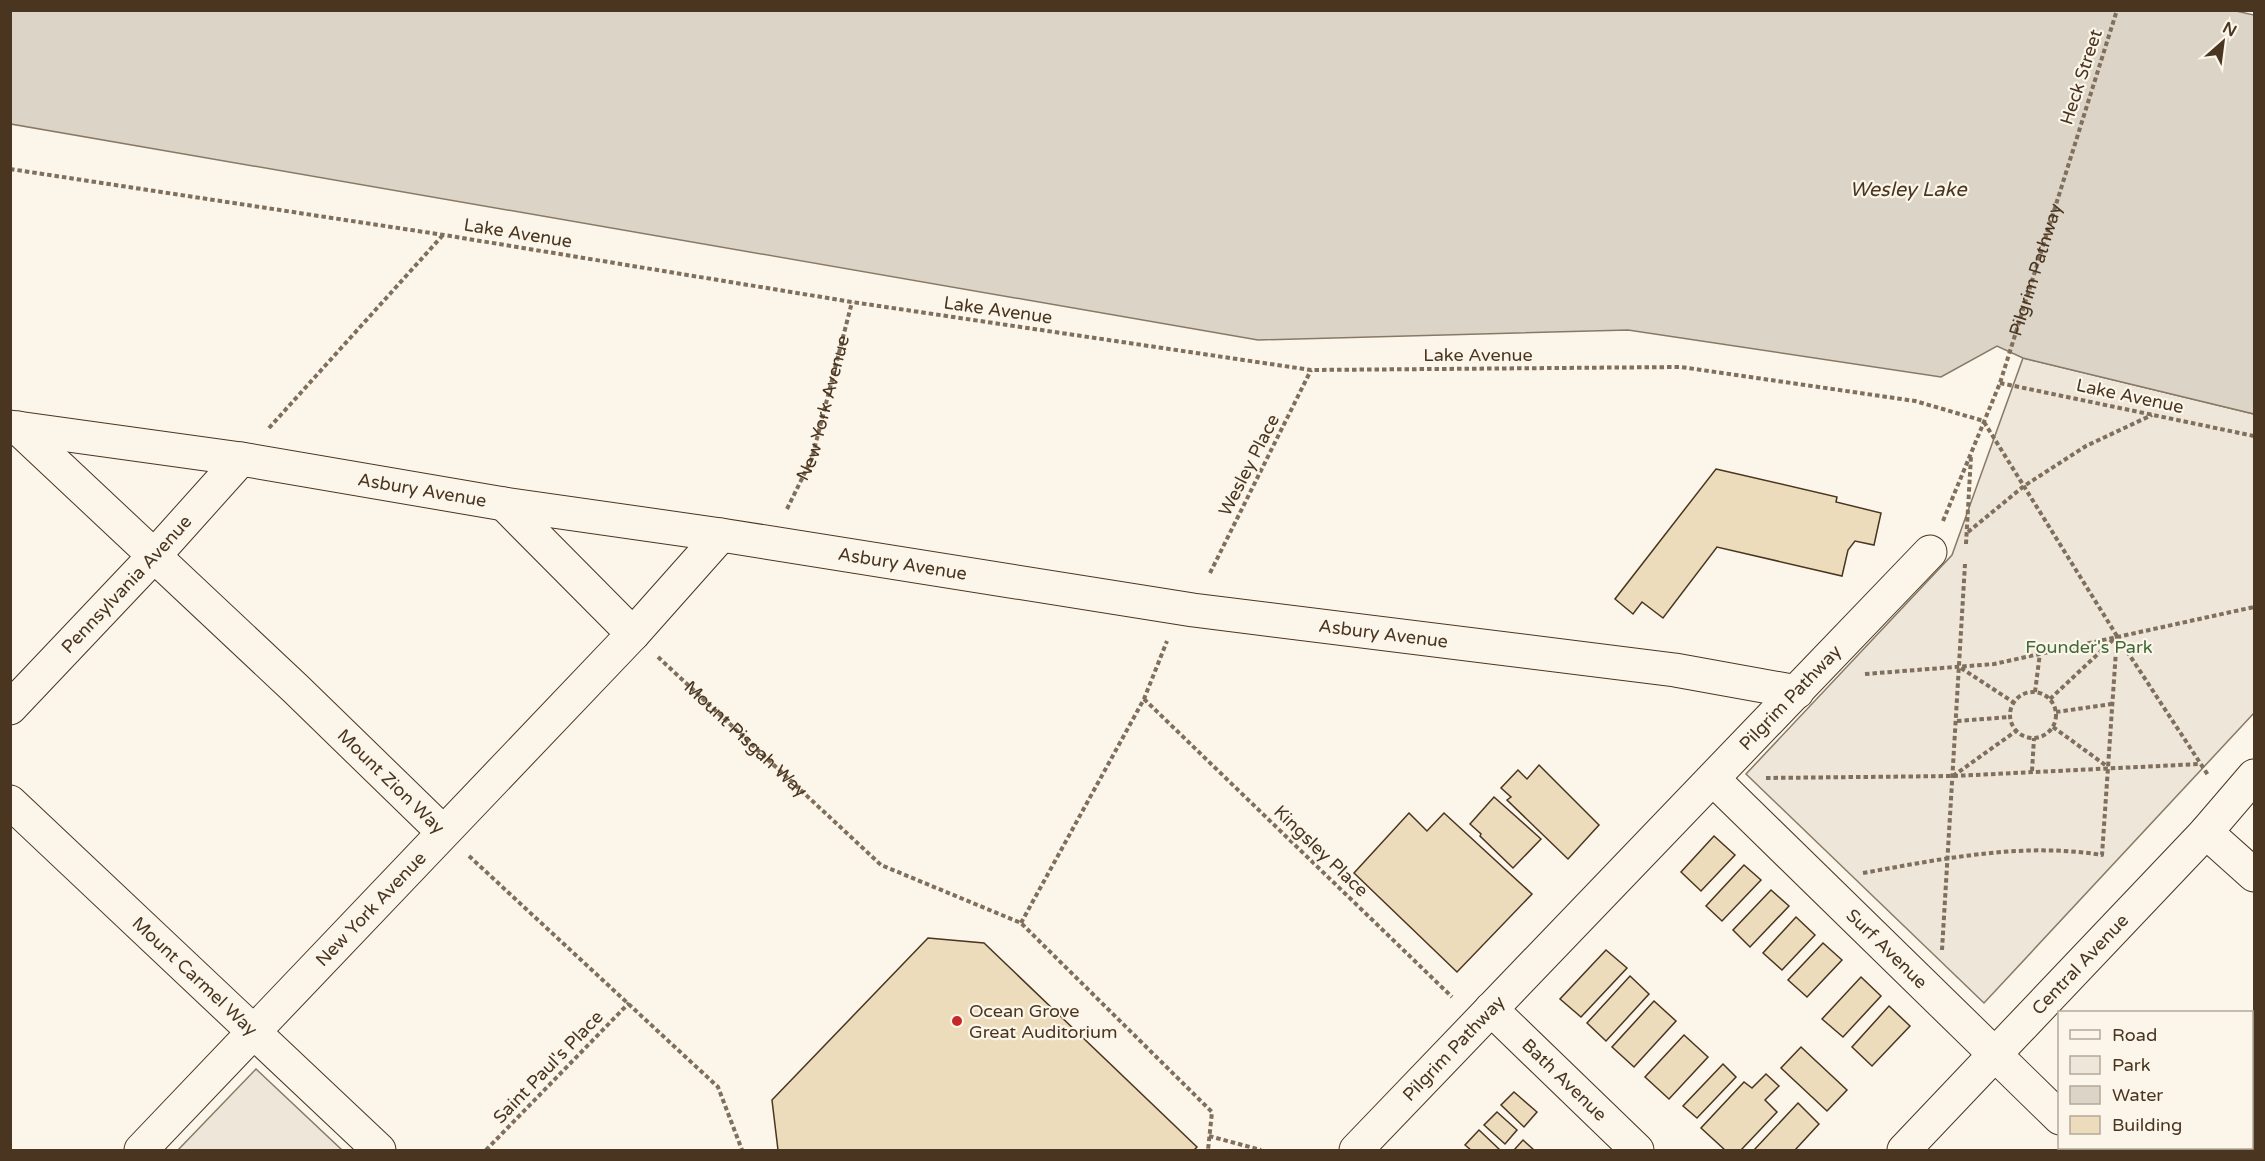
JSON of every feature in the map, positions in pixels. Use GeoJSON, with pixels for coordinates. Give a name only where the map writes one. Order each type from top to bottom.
{"type":"FeatureCollection","features":[{"type":"Feature","properties":{"kind":"street","name":"Asbury Avenue"},"geometry":{"type":"LineString","coordinates":[[14,427],[241,459],[504,504],[1193,610],[1675,670],[1797,692]]}},
{"type":"Feature","properties":{"kind":"street","name":"Mount Zion Way"},"geometry":{"type":"LineString","coordinates":[[14,427],[296,689],[443,832]]}},
{"type":"Feature","properties":{"kind":"street","name":"Pennsylvania Avenue"},"geometry":{"type":"LineString","coordinates":[[10,708],[154,556],[241,459]]}},
{"type":"Feature","properties":{"kind":"street"},"geometry":{"type":"LineString","coordinates":[[504,504],[633,634]]}},
{"type":"Feature","properties":{"kind":"street","name":"New York Avenue"},"geometry":{"type":"LineString","coordinates":[[141,1150],[633,634],[721,536]]}},
{"type":"Feature","properties":{"kind":"street","name":"Pilgrim Pathway"},"geometry":{"type":"LineString","coordinates":[[1356,1150],[1930,552]]}},
{"type":"Feature","properties":{"kind":"street","name":"Central Avenue"},"geometry":{"type":"LineString","coordinates":[[1904,1150],[2206,832],[2254,776]]}},
{"type":"Feature","properties":{"kind":"street","name":"Surf Avenue"},"geometry":{"type":"LineString","coordinates":[[1713,779],[2058,1116]]}},
{"type":"Feature","properties":{"kind":"street","name":"Mount Carmel Way"},"geometry":{"type":"LineString","coordinates":[[10,802],[379,1150]]}},
{"type":"Feature","properties":{"kind":"street"},"geometry":{"type":"LineString","coordinates":[[2206,832],[2254,875]]}},
{"type":"Feature","properties":{"kind":"street","name":"Bath Avenue"},"geometry":{"type":"LineString","coordinates":[[1485,1016],[1637,1150]]}},
{"type":"Feature","properties":{"kind":"path","name":"Heck Street"},"geometry":{"type":"LineString","coordinates":[[2071,151],[2116,10]]}},
{"type":"Feature","properties":{"kind":"path","name":"Pilgrim Pathway"},"geometry":{"type":"LineString","coordinates":[[1930,552],[2000,382],[2071,151]]}},
{"type":"Feature","properties":{"kind":"path","name":"Lake Avenue"},"geometry":{"type":"LineString","coordinates":[[10,169],[444,235],[852,302],[1311,370],[1681,368],[1915,401],[1984,421]]}},
{"type":"Feature","properties":{"kind":"path"},"geometry":{"type":"LineString","coordinates":[[267,431],[444,235]]}},
{"type":"Feature","properties":{"kind":"path","name":"New York Avenue"},"geometry":{"type":"LineString","coordinates":[[788,509],[812,458],[852,302]]}},
{"type":"Feature","properties":{"kind":"path","name":"Wesley Place"},"geometry":{"type":"LineString","coordinates":[[1210,573],[1311,370]]}},
{"type":"Feature","properties":{"kind":"path","name":"Lake Avenue"},"geometry":{"type":"LineString","coordinates":[[2000,382],[2254,436]]}},
{"type":"Feature","properties":{"kind":"path"},"geometry":{"type":"LineString","coordinates":[[1967,532],[2024,486],[2086,446],[2152,415]]}},
{"type":"Feature","properties":{"kind":"path"},"geometry":{"type":"LineString","coordinates":[[1984,421],[2117,636],[2228,807]]}},
{"type":"Feature","properties":{"kind":"path"},"geometry":{"type":"LineString","coordinates":[[1942,950],[1971,452]]}},
{"type":"Feature","properties":{"kind":"path"},"geometry":{"type":"LineString","coordinates":[[1860,674],[1994,664],[2254,607]]}},
{"type":"Feature","properties":{"kind":"path"},"geometry":{"type":"LineString","coordinates":[[1172,631],[1144,699],[1021,923],[1212,1112],[1208,1150]]}},
{"type":"Feature","properties":{"kind":"path","name":"Mount Pisgah Way"},"geometry":{"type":"LineString","coordinates":[[633,634],[881,865],[1021,923]]}},
{"type":"Feature","properties":{"kind":"path"},"geometry":{"type":"LineString","coordinates":[[2050,699],[2117,636]]}},
{"type":"Feature","properties":{"kind":"path"},"geometry":{"type":"LineString","coordinates":[[1863,873],[1948,857],[2003,851],[2081,852],[2102,855],[2117,636]]}},
{"type":"Feature","properties":{"kind":"path"},"geometry":{"type":"LineString","coordinates":[[2036,692],[2040,653]]}},
{"type":"Feature","properties":{"kind":"path"},"geometry":{"type":"LineString","coordinates":[[1960,667],[2013,702]]}},
{"type":"Feature","properties":{"kind":"path"},"geometry":{"type":"LineString","coordinates":[[2036,692],[2050,699],[2056,712],[2053,727],[2044,736],[2034,738],[2022,736],[2012,725],[2010,717],[2013,702],[2025,693],[2036,692]]}},
{"type":"Feature","properties":{"kind":"path","name":"Kingsley Place"},"geometry":{"type":"LineString","coordinates":[[1144,699],[1485,1016]]}},
{"type":"Feature","properties":{"kind":"path"},"geometry":{"type":"LineString","coordinates":[[2056,712],[2112,704]]}},
{"type":"Feature","properties":{"kind":"path"},"geometry":{"type":"LineString","coordinates":[[1957,721],[2010,717]]}},
{"type":"Feature","properties":{"kind":"path"},"geometry":{"type":"LineString","coordinates":[[2053,727],[2108,767]]}},
{"type":"Feature","properties":{"kind":"path"},"geometry":{"type":"LineString","coordinates":[[1953,776],[2016,731]]}},
{"type":"Feature","properties":{"kind":"path"},"geometry":{"type":"LineString","coordinates":[[2032,771],[2034,738]]}},
{"type":"Feature","properties":{"kind":"path"},"geometry":{"type":"LineString","coordinates":[[1766,778],[1953,776],[2201,764]]}},
{"type":"Feature","properties":{"kind":"path","name":"Mount Zion Way"},"geometry":{"type":"LineString","coordinates":[[443,832],[718,1087],[742,1150]]}},
{"type":"Feature","properties":{"kind":"path","name":"Saint Paul's Place"},"geometry":{"type":"LineString","coordinates":[[486,1150],[629,1003]]}},
{"type":"Feature","properties":{"kind":"path"},"geometry":{"type":"LineString","coordinates":[[1209,1136],[1261,1150]]}},
{"type":"Feature","properties":{"kind":"green space","name":"Founder's Park"},"geometry":{"type":"Polygon","coordinates":[[[2023,358],[2254,414],[2254,713],[1984,1003],[1746,774],[1952,555],[2023,358]]]}},
{"type":"Feature","properties":{"kind":"green space"},"geometry":{"type":"Polygon","coordinates":[[[256,1069],[342,1150],[178,1150],[256,1069]]]}},
{"type":"Feature","properties":{"kind":"water","name":"Wesley Lake"},"geometry":{"type":"Polygon","coordinates":[[[10,11],[2236,11],[2254,15],[2254,414],[2023,358],[1997,346],[1941,377],[1628,330],[1258,340],[11,124],[10,11]]]}},
{"type":"Feature","properties":{"kind":"building"},"geometry":{"type":"Polygon","coordinates":[[[1716,469],[1837,497],[1836,502],[1881,513],[1874,545],[1855,541],[1848,550],[1842,576],[1717,547],[1663,618],[1642,602],[1633,614],[1615,599],[1716,469]]]}},
{"type":"Feature","properties":{"kind":"building"},"geometry":{"type":"Polygon","coordinates":[[[1539,765],[1599,825],[1568,859],[1507,800],[1511,797],[1501,788],[1518,770],[1527,779],[1539,765]]]}},
{"type":"Feature","properties":{"kind":"building"},"geometry":{"type":"Polygon","coordinates":[[[1494,797],[1541,839],[1513,868],[1470,824],[1494,797]]]}},
{"type":"Feature","properties":{"kind":"building"},"geometry":{"type":"Polygon","coordinates":[[[1409,813],[1427,831],[1444,813],[1532,894],[1457,972],[1354,873],[1409,813]]]}},
{"type":"Feature","properties":{"kind":"building"},"geometry":{"type":"Polygon","coordinates":[[[1714,836],[1735,855],[1701,891],[1681,872],[1714,836]]]}},
{"type":"Feature","properties":{"kind":"building"},"geometry":{"type":"Polygon","coordinates":[[[1744,865],[1761,880],[1722,921],[1706,906],[1744,865]]]}},
{"type":"Feature","properties":{"kind":"building"},"geometry":{"type":"Polygon","coordinates":[[[1771,890],[1789,906],[1750,947],[1733,930],[1771,890]]]}},
{"type":"Feature","properties":{"kind":"building"},"geometry":{"type":"Polygon","coordinates":[[[1796,917],[1815,935],[1782,970],[1763,953],[1796,917]]]}},
{"type":"Feature","properties":{"kind":"building","name":"Ocean Grove Great Auditorium"},"geometry":{"type":"Polygon","coordinates":[[[928,938],[984,943],[1197,1147],[1194,1150],[778,1150],[772,1100],[928,938]]]}},
{"type":"Feature","properties":{"kind":"building"},"geometry":{"type":"Polygon","coordinates":[[[1823,943],[1842,960],[1807,997],[1788,980],[1823,943]]]}},
{"type":"Feature","properties":{"kind":"building"},"geometry":{"type":"Polygon","coordinates":[[[1606,950],[1627,968],[1581,1017],[1560,999],[1606,950]]]}},
{"type":"Feature","properties":{"kind":"building"},"geometry":{"type":"Polygon","coordinates":[[[1630,976],[1649,994],[1606,1041],[1587,1023],[1630,976]]]}},
{"type":"Feature","properties":{"kind":"building"},"geometry":{"type":"Polygon","coordinates":[[[1861,977],[1881,996],[1843,1037],[1822,1019],[1861,977]]]}},
{"type":"Feature","properties":{"kind":"building"},"geometry":{"type":"Polygon","coordinates":[[[1654,1001],[1676,1021],[1634,1067],[1612,1047],[1654,1001]]]}},
{"type":"Feature","properties":{"kind":"building"},"geometry":{"type":"Polygon","coordinates":[[[1889,1006],[1910,1026],[1872,1066],[1852,1047],[1889,1006]]]}},
{"type":"Feature","properties":{"kind":"building"},"geometry":{"type":"Polygon","coordinates":[[[1684,1035],[1708,1057],[1669,1099],[1645,1077],[1684,1035]]]}},
{"type":"Feature","properties":{"kind":"building"},"geometry":{"type":"Polygon","coordinates":[[[1801,1047],[1847,1090],[1827,1111],[1781,1068],[1801,1047]]]}},
{"type":"Feature","properties":{"kind":"building"},"geometry":{"type":"Polygon","coordinates":[[[1723,1064],[1736,1077],[1697,1118],[1683,1106],[1723,1064]]]}},
{"type":"Feature","properties":{"kind":"building"},"geometry":{"type":"Polygon","coordinates":[[[1766,1074],[1779,1086],[1765,1100],[1777,1112],[1741,1150],[1725,1150],[1701,1128],[1744,1082],[1752,1088],[1766,1074]]]}},
{"type":"Feature","properties":{"kind":"building"},"geometry":{"type":"Polygon","coordinates":[[[1514,1092],[1537,1112],[1524,1127],[1501,1105],[1514,1092]]]}},
{"type":"Feature","properties":{"kind":"building"},"geometry":{"type":"Polygon","coordinates":[[[1798,1103],[1819,1124],[1795,1150],[1754,1150],[1798,1103]]]}},
{"type":"Feature","properties":{"kind":"building"},"geometry":{"type":"Polygon","coordinates":[[[1497,1112],[1517,1130],[1505,1144],[1484,1125],[1497,1112]]]}},
{"type":"Feature","properties":{"kind":"building"},"geometry":{"type":"Polygon","coordinates":[[[1479,1130],[1499,1149],[1471,1150],[1465,1145],[1479,1130]]]}},
{"type":"Feature","properties":{"kind":"building"},"geometry":{"type":"Polygon","coordinates":[[[1523,1140],[1534,1150],[1514,1150],[1523,1140]]]}},
{"type":"Feature","properties":{"kind":"place","name":"Ocean Grove Great Auditorium"},"geometry":{"type":"Point","coordinates":[957,1021]}}]}
